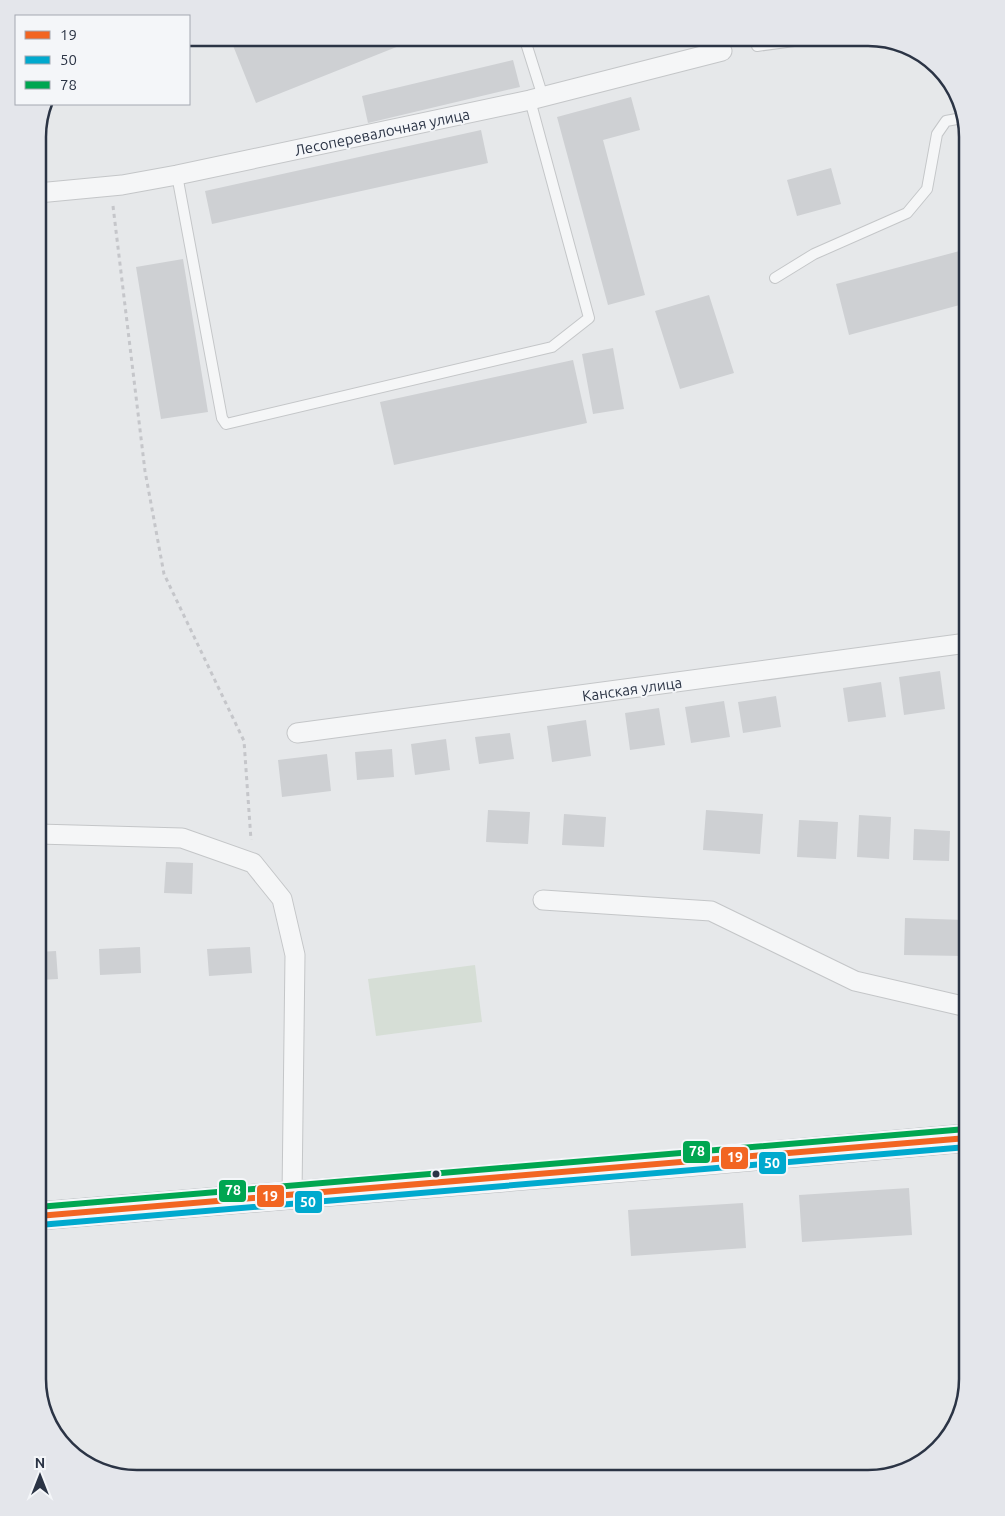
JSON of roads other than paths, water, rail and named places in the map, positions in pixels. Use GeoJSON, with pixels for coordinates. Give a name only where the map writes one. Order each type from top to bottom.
{"type":"FeatureCollection","features":[{"type":"Feature","properties":{"kind":"highway"},"geometry":{"type":"LineString","coordinates":[[46,1215],[959,1139]]}},
{"type":"Feature","properties":{"kind":"street","name":"Лесоперевалочная улица"},"geometry":{"type":"LineString","coordinates":[[46,192],[122,185],[177,176],[536,98],[722,52]]}},
{"type":"Feature","properties":{"kind":"street","name":"Канская улица"},"geometry":{"type":"LineString","coordinates":[[297,733],[959,644]]}},
{"type":"Feature","properties":{"kind":"street"},"geometry":{"type":"LineString","coordinates":[[46,834],[182,838],[252,863],[282,899],[295,954],[292,1195]]}},
{"type":"Feature","properties":{"kind":"street"},"geometry":{"type":"LineString","coordinates":[[542,900],[711,911],[855,981],[959,1005]]}},
{"type":"Feature","properties":{"kind":"lane"},"geometry":{"type":"LineString","coordinates":[[177,176],[222,418],[226,424],[552,347],[589,318],[536,98],[526,46]]}},
{"type":"Feature","properties":{"kind":"lane"},"geometry":{"type":"LineString","coordinates":[[775,278],[814,254],[907,213],[927,189],[938,134],[946,121],[957,119]]}}]}
